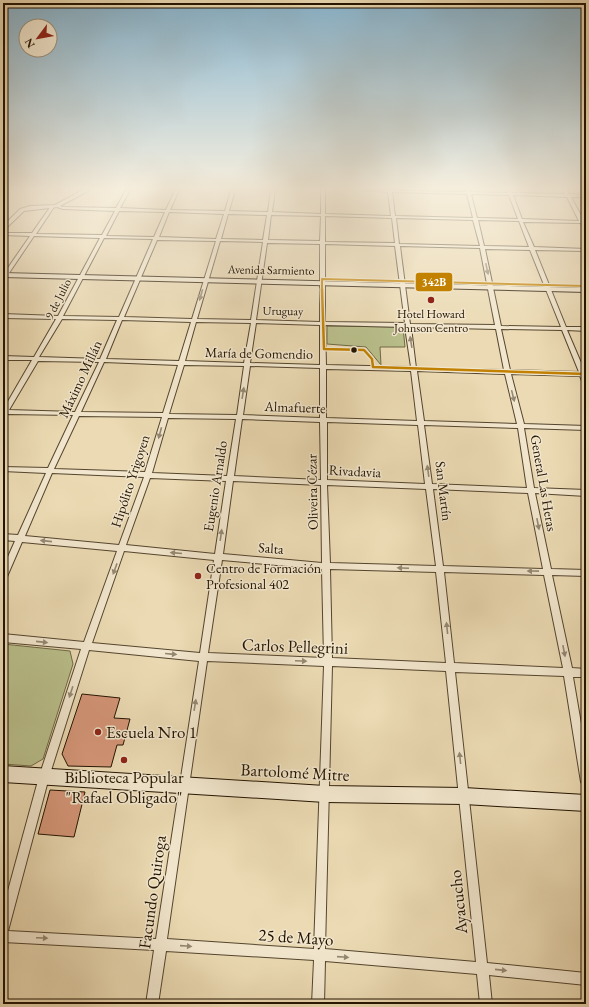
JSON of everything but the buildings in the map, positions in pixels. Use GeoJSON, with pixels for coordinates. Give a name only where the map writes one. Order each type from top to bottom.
{"type":"FeatureCollection","features":[{"type":"Feature","properties":{"kind":"main road","name":"Avenida Sarmiento"},"geometry":{"type":"LineString","coordinates":[[4,274],[490,285],[586,290]]}},
{"type":"Feature","properties":{"kind":"main road","name":"Avenida Sarmiento"},"geometry":{"type":"LineString","coordinates":[[546,287],[586,286]]}},
{"type":"Feature","properties":{"kind":"main road","name":"Bartolomé Mitre"},"geometry":{"type":"LineString","coordinates":[[3,774],[325,794],[464,796],[586,803]]}},
{"type":"Feature","properties":{"kind":"street"},"geometry":{"type":"LineString","coordinates":[[4,274],[32,237]]}},
{"type":"Feature","properties":{"kind":"street"},"geometry":{"type":"LineString","coordinates":[[104,237],[586,250]]}},
{"type":"Feature","properties":{"kind":"street","name":"9 de Julio"},"geometry":{"type":"LineString","coordinates":[[4,413],[37,359],[81,276],[104,237]]}},
{"type":"Feature","properties":{"kind":"street","name":"Eugenio Arnaldo"},"geometry":{"type":"LineString","coordinates":[[183,785],[267,237]]}},
{"type":"Feature","properties":{"kind":"street","name":"Oliveira Cézar"},"geometry":{"type":"LineString","coordinates":[[318,1004],[318,955],[325,794],[328,662],[324,482],[322,237]]}},
{"type":"Feature","properties":{"kind":"street","name":"San Martín"},"geometry":{"type":"LineString","coordinates":[[397,237],[440,569],[464,796]]}},
{"type":"Feature","properties":{"kind":"street","name":"General Las Heras"},"geometry":{"type":"LineString","coordinates":[[480,237],[507,371],[521,426],[531,490],[568,672],[586,782]]}},
{"type":"Feature","properties":{"kind":"street"},"geometry":{"type":"LineString","coordinates":[[527,237],[563,328],[584,374],[586,384]]}},
{"type":"Feature","properties":{"kind":"street","name":"Máximo Millán"},"geometry":{"type":"LineString","coordinates":[[3,577],[50,471],[78,414],[140,278],[156,238]]}},
{"type":"Feature","properties":{"kind":"street","name":"Hipólito Yrigoyen"},"geometry":{"type":"LineString","coordinates":[[3,929],[44,777],[86,647],[148,475],[164,416],[218,239]]}},
{"type":"Feature","properties":{"kind":"street","name":"Uruguay"},"geometry":{"type":"LineString","coordinates":[[3,316],[586,329]]}},
{"type":"Feature","properties":{"kind":"street","name":"María de Gomendio"},"geometry":{"type":"LineString","coordinates":[[3,358],[584,374]]}},
{"type":"Feature","properties":{"kind":"street","name":"Almafuerte"},"geometry":{"type":"LineString","coordinates":[[4,413],[239,417],[586,428]]}},
{"type":"Feature","properties":{"kind":"street","name":"Rivadavia"},"geometry":{"type":"LineString","coordinates":[[3,470],[586,493]]}},
{"type":"Feature","properties":{"kind":"street","name":"Salta"},"geometry":{"type":"LineString","coordinates":[[3,536],[122,549],[326,566],[586,573]]}},
{"type":"Feature","properties":{"kind":"street","name":"Carlos Pellegrini"},"geometry":{"type":"LineString","coordinates":[[3,638],[203,657],[586,673]]}},
{"type":"Feature","properties":{"kind":"street","name":"Facundo Quiroga"},"geometry":{"type":"LineString","coordinates":[[152,1004],[183,785]]}},
{"type":"Feature","properties":{"kind":"street","name":"Ayacucho"},"geometry":{"type":"LineString","coordinates":[[464,796],[486,1004]]}},
{"type":"Feature","properties":{"kind":"street","name":"25 de Mayo"},"geometry":{"type":"LineString","coordinates":[[3,936],[160,944],[318,955],[482,968],[586,979]]}},
{"type":"Feature","properties":{"kind":"green space"},"geometry":{"type":"Polygon","coordinates":[[[327,326],[403,327],[405,347],[380,347],[381,365],[366,347],[327,344],[327,326]]]}},
{"type":"Feature","properties":{"kind":"green space"},"geometry":{"type":"Polygon","coordinates":[[[3,644],[70,651],[73,664],[43,759],[31,766],[3,764],[3,644]]]}},
{"type":"Feature","properties":{"kind":"transit line","name":"342B"},"geometry":{"type":"LineString","coordinates":[[586,286],[322,279],[324,349],[364,350],[372,359],[373,367],[586,374]]}},
{"type":"Feature","properties":{"kind":"place","name":"Hotel Howard Johnson Centro"},"geometry":{"type":"Point","coordinates":[431,300]}},
{"type":"Feature","properties":{"kind":"place","name":"Centro de Formación Profesional 402"},"geometry":{"type":"Point","coordinates":[198,576]}},
{"type":"Feature","properties":{"kind":"place","name":"Escuela Nro 1"},"geometry":{"type":"Point","coordinates":[98,732]}},
{"type":"Feature","properties":{"kind":"place","name":"Biblioteca Popular \"Rafael Obligado\""},"geometry":{"type":"Point","coordinates":[124,760]}}]}
